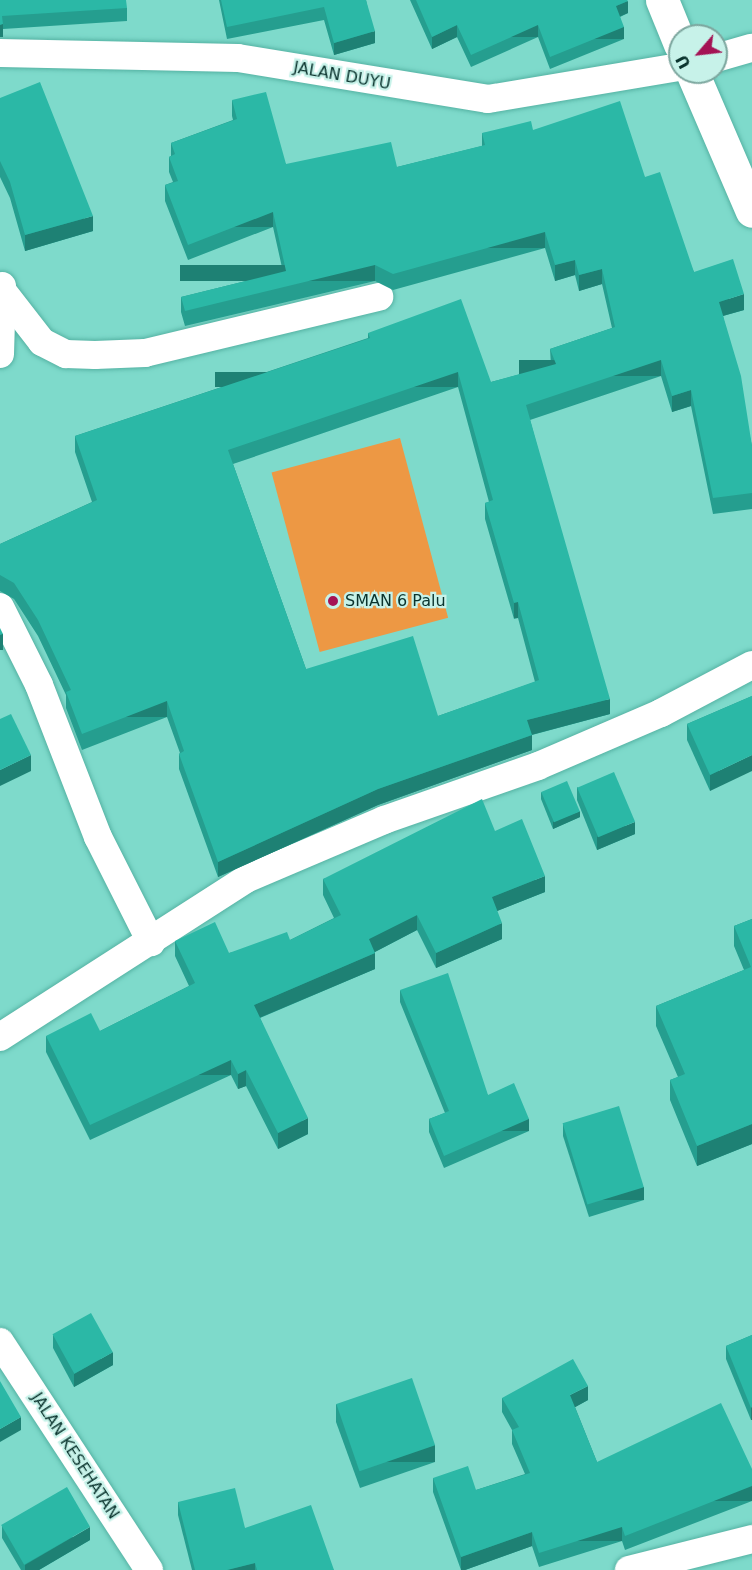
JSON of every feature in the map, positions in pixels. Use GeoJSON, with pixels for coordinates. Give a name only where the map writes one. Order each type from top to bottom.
{"type":"FeatureCollection","features":[{"type":"Feature","properties":{"kind":"street"},"geometry":{"type":"LineString","coordinates":[[662,0],[672,24]]}},
{"type":"Feature","properties":{"kind":"street"},"geometry":{"type":"LineString","coordinates":[[728,55],[752,48]]}},
{"type":"Feature","properties":{"kind":"street","name":"JALAN DUYU"},"geometry":{"type":"LineString","coordinates":[[0,53],[238,58],[488,99],[668,69]]}},
{"type":"Feature","properties":{"kind":"street"},"geometry":{"type":"LineString","coordinates":[[697,84],[752,211]]}},
{"type":"Feature","properties":{"kind":"street"},"geometry":{"type":"LineString","coordinates":[[2,285],[42,342],[66,354],[95,355],[145,353],[379,297]]}},
{"type":"Feature","properties":{"kind":"street"},"geometry":{"type":"LineString","coordinates":[[0,354],[2,285]]}},
{"type":"Feature","properties":{"kind":"street"},"geometry":{"type":"LineString","coordinates":[[0,607],[39,685],[98,837],[151,942]]}},
{"type":"Feature","properties":{"kind":"street"},"geometry":{"type":"LineString","coordinates":[[0,1037],[257,873],[384,820],[538,766],[661,713],[752,665]]}},
{"type":"Feature","properties":{"kind":"street","name":"JALAN KESEHATAN"},"geometry":{"type":"LineString","coordinates":[[0,1342],[149,1570]]}},
{"type":"Feature","properties":{"kind":"street"},"geometry":{"type":"LineString","coordinates":[[629,1570],[752,1539]]}},
{"type":"Feature","properties":{"kind":"shaded area"},"geometry":{"type":"Polygon","coordinates":[[[400,438],[448,618],[320,652],[272,472],[400,438]]]}},
{"type":"Feature","properties":{"kind":"building"},"geometry":{"type":"Polygon","coordinates":[[[0,0],[126,0],[127,8],[2,16],[3,24],[0,25],[0,0]]]}},
{"type":"Feature","properties":{"kind":"building"},"geometry":{"type":"Polygon","coordinates":[[[221,0],[366,0],[375,31],[334,43],[324,7],[227,27],[221,0]]]}},
{"type":"Feature","properties":{"kind":"building"},"geometry":{"type":"Polygon","coordinates":[[[416,0],[628,1],[616,6],[624,27],[550,57],[538,25],[471,55],[457,25],[432,37],[416,0]]]}},
{"type":"Feature","properties":{"kind":"building"},"geometry":{"type":"Polygon","coordinates":[[[40,82],[93,216],[25,235],[10,182],[0,161],[0,98],[40,82]]]}},
{"type":"Feature","properties":{"kind":"building"},"geometry":{"type":"Polygon","coordinates":[[[266,92],[286,164],[391,142],[397,167],[485,145],[482,133],[531,121],[533,130],[620,101],[645,177],[660,172],[694,272],[733,259],[744,294],[719,302],[741,376],[752,446],[752,493],[713,498],[691,390],[672,396],[661,360],[526,405],[610,699],[527,720],[532,735],[378,789],[218,862],[179,754],[184,751],[167,701],[82,734],[66,692],[71,690],[38,620],[14,583],[0,575],[0,544],[97,500],[75,436],[370,338],[368,333],[461,299],[491,382],[556,364],[550,349],[615,327],[602,269],[579,275],[575,260],[555,265],[545,232],[393,274],[375,265],[185,311],[181,297],[286,271],[273,212],[188,245],[165,185],[178,181],[169,157],[175,154],[171,143],[237,119],[232,100],[266,92]],[[458,372],[228,450],[306,669],[413,636],[438,716],[539,680],[518,602],[514,603],[485,503],[493,500],[458,372]]]}},
{"type":"Feature","properties":{"kind":"building"},"geometry":{"type":"Polygon","coordinates":[[[752,696],[752,755],[710,775],[687,724],[752,696]]]}},
{"type":"Feature","properties":{"kind":"building"},"geometry":{"type":"Polygon","coordinates":[[[11,714],[31,755],[0,770],[0,719],[11,714]]]}},
{"type":"Feature","properties":{"kind":"building"},"geometry":{"type":"Polygon","coordinates":[[[614,772],[635,822],[598,837],[577,788],[614,772]]]}},
{"type":"Feature","properties":{"kind":"building"},"geometry":{"type":"Polygon","coordinates":[[[567,781],[580,811],[554,822],[541,792],[567,781]]]}},
{"type":"Feature","properties":{"kind":"building"},"geometry":{"type":"Polygon","coordinates":[[[482,799],[495,831],[522,819],[545,876],[492,897],[502,923],[436,953],[417,915],[369,939],[375,953],[254,1005],[308,1118],[278,1133],[246,1070],[238,1074],[231,1060],[90,1125],[46,1036],[91,1013],[100,1031],[195,983],[175,941],[215,922],[229,953],[287,932],[290,940],[341,915],[323,879],[482,799]]]}},
{"type":"Feature","properties":{"kind":"building"},"geometry":{"type":"Polygon","coordinates":[[[752,919],[752,1124],[697,1146],[670,1080],[685,1074],[656,1006],[751,967],[734,926],[752,919]]]}},
{"type":"Feature","properties":{"kind":"building"},"geometry":{"type":"Polygon","coordinates":[[[448,973],[488,1095],[514,1083],[529,1119],[444,1156],[429,1119],[449,1111],[400,990],[448,973]]]}},
{"type":"Feature","properties":{"kind":"building"},"geometry":{"type":"Polygon","coordinates":[[[619,1106],[644,1187],[587,1205],[563,1123],[619,1106]]]}},
{"type":"Feature","properties":{"kind":"building"},"geometry":{"type":"Polygon","coordinates":[[[91,1313],[113,1352],[74,1374],[53,1334],[91,1313]]]}},
{"type":"Feature","properties":{"kind":"building"},"geometry":{"type":"Polygon","coordinates":[[[752,1335],[752,1407],[751,1408],[726,1346],[752,1335]]]}},
{"type":"Feature","properties":{"kind":"building"},"geometry":{"type":"Polygon","coordinates":[[[573,1359],[588,1386],[570,1395],[597,1462],[721,1403],[752,1469],[752,1486],[625,1536],[622,1527],[539,1553],[532,1532],[461,1557],[433,1478],[468,1466],[476,1490],[530,1473],[512,1430],[519,1427],[502,1398],[573,1359]]]}},
{"type":"Feature","properties":{"kind":"building"},"geometry":{"type":"Polygon","coordinates":[[[412,1378],[435,1445],[359,1471],[336,1404],[412,1378]]]}},
{"type":"Feature","properties":{"kind":"building"},"geometry":{"type":"Polygon","coordinates":[[[0,1381],[21,1417],[0,1429],[0,1381]]]}},
{"type":"Feature","properties":{"kind":"building"},"geometry":{"type":"Polygon","coordinates":[[[67,1487],[90,1527],[24,1565],[1,1525],[67,1487]]]}},
{"type":"Feature","properties":{"kind":"building"},"geometry":{"type":"Polygon","coordinates":[[[235,1488],[245,1528],[311,1505],[334,1570],[257,1570],[255,1563],[227,1570],[195,1570],[178,1502],[235,1488]]]}},
{"type":"Feature","properties":{"kind":"place","name":"SMAN 6 Palu"},"geometry":{"type":"Point","coordinates":[333,601]}}]}
